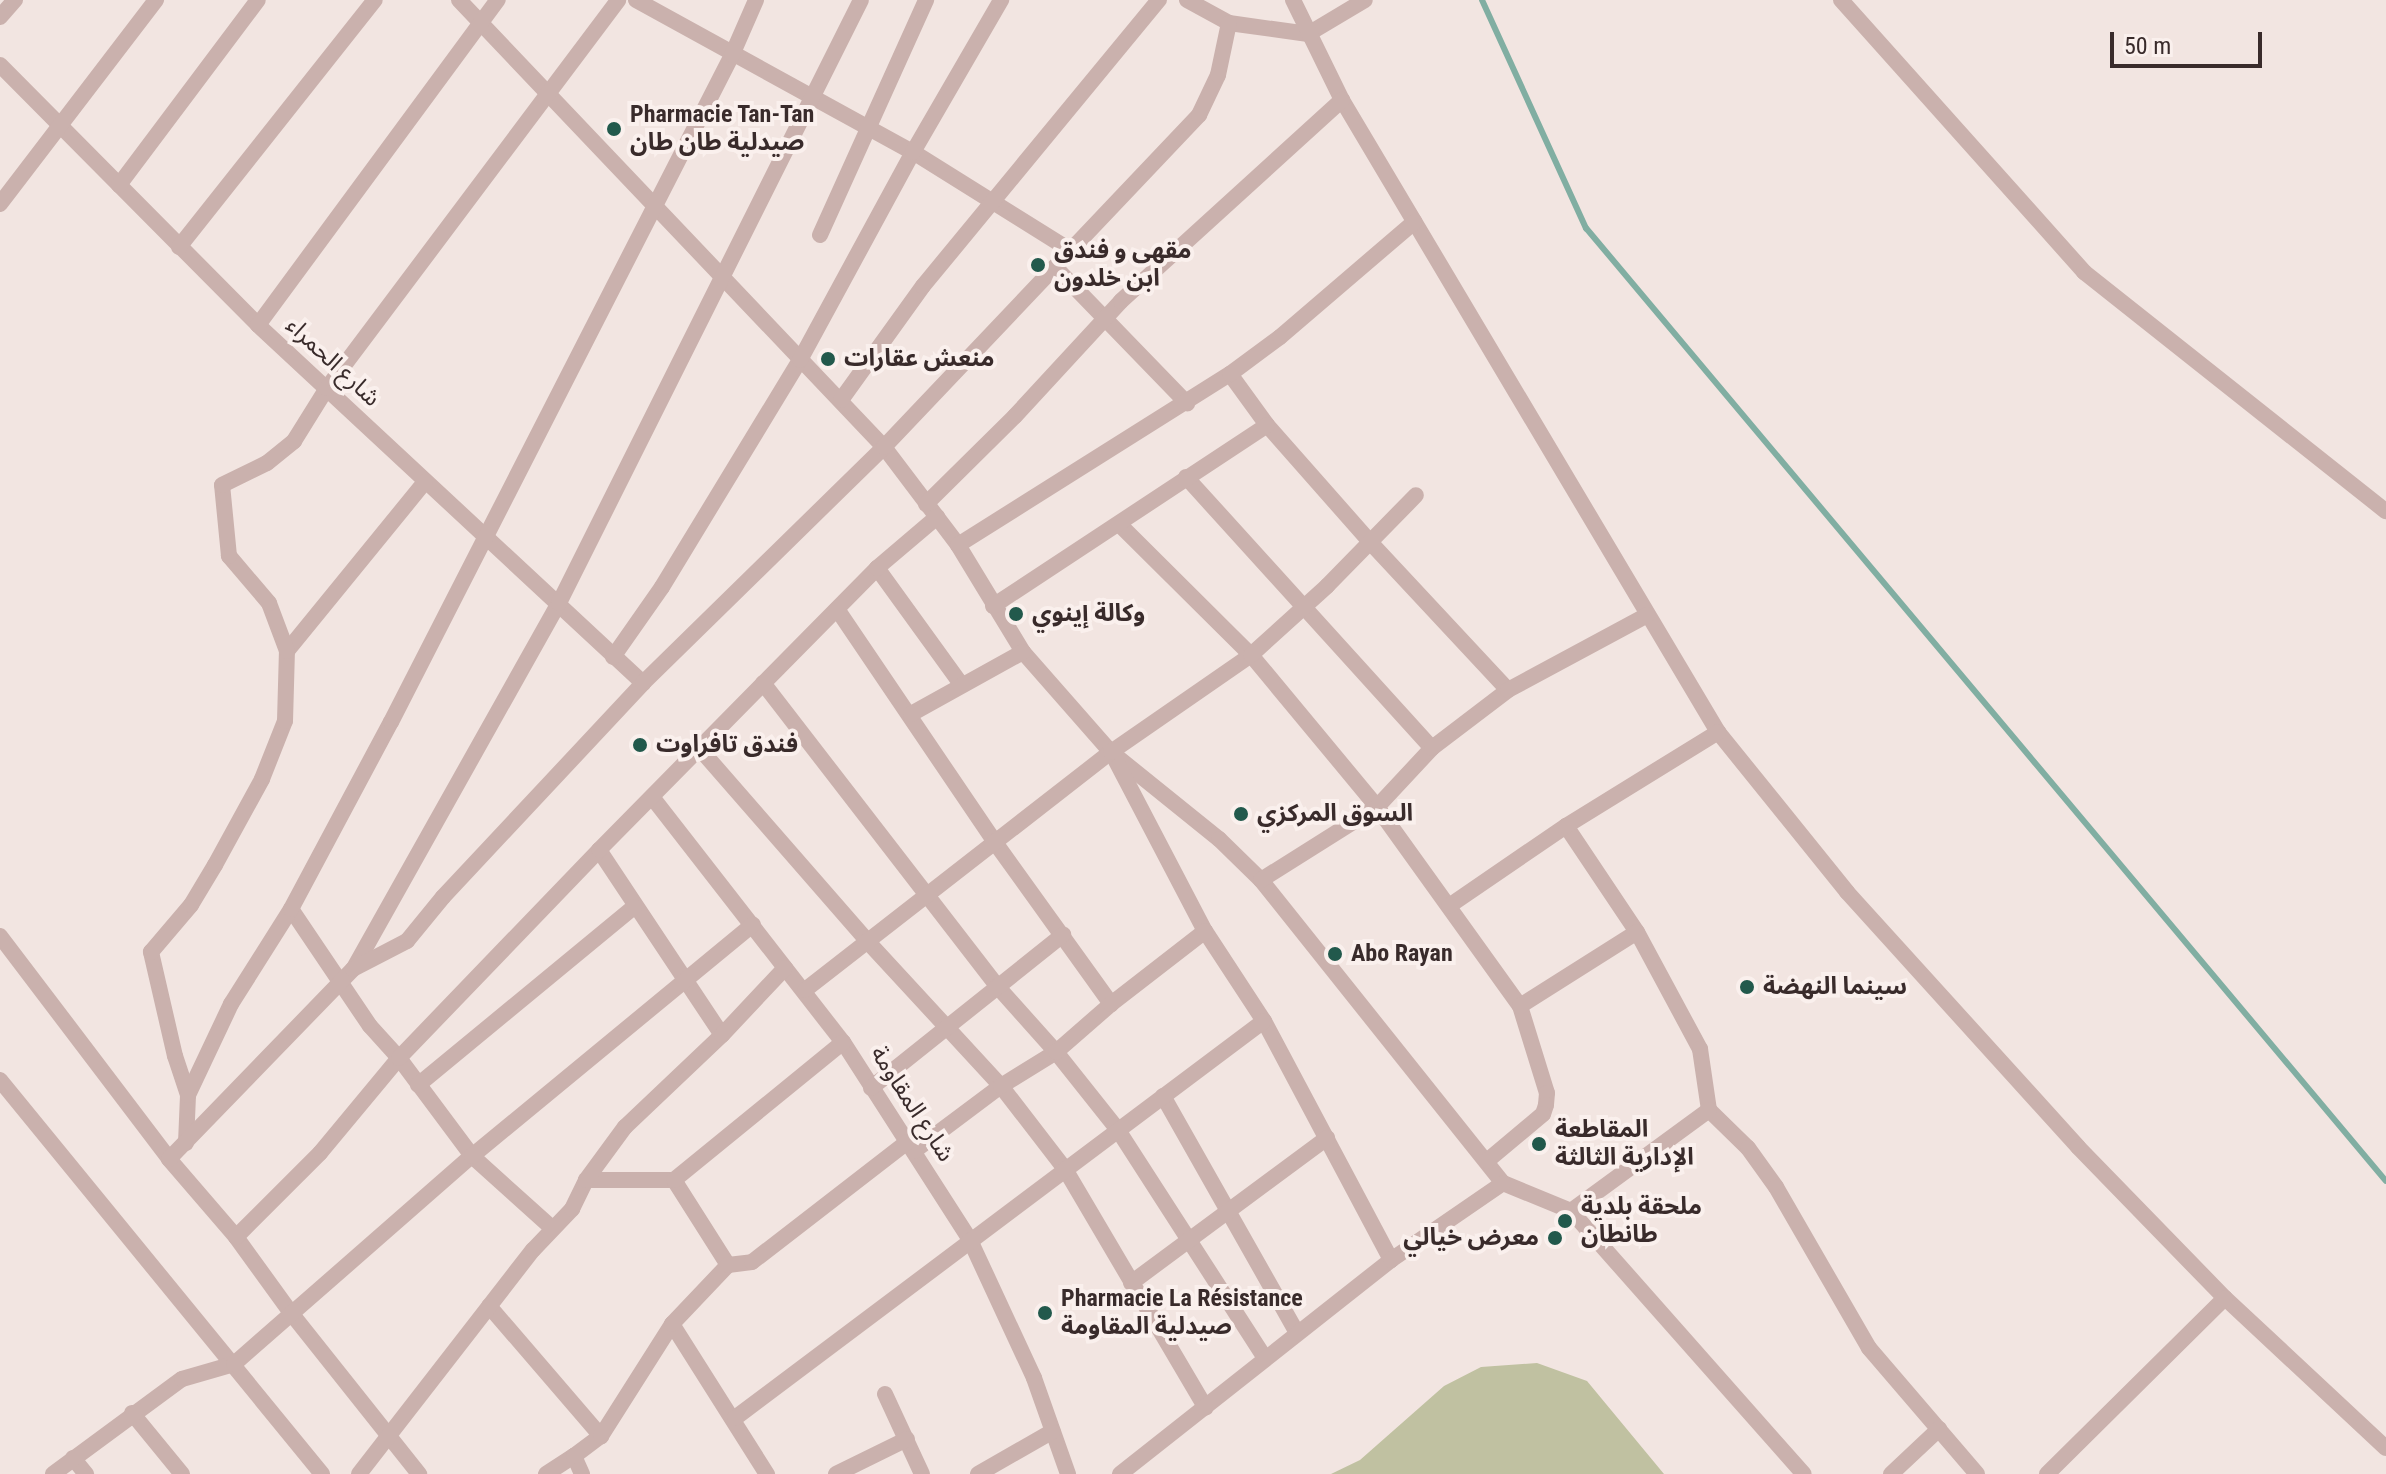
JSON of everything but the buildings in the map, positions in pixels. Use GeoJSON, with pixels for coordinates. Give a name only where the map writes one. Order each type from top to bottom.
{"type":"FeatureCollection","features":[{"type":"Feature","properties":{"kind":"street"},"geometry":{"type":"LineString","coordinates":[[0,17],[15,0]]}},
{"type":"Feature","properties":{"kind":"street"},"geometry":{"type":"LineString","coordinates":[[0,204],[58,124],[156,0]]}},
{"type":"Feature","properties":{"kind":"street"},"geometry":{"type":"LineString","coordinates":[[119,185],[258,0]]}},
{"type":"Feature","properties":{"kind":"street"},"geometry":{"type":"LineString","coordinates":[[179,247],[375,0]]}},
{"type":"Feature","properties":{"kind":"street"},"geometry":{"type":"LineString","coordinates":[[459,0],[550,93],[655,208],[725,276],[766,327],[884,447],[958,545],[1023,652],[1111,752],[1219,839],[1261,880],[1503,1183],[1571,1211],[1804,1474]]}},
{"type":"Feature","properties":{"kind":"street"},"geometry":{"type":"LineString","coordinates":[[258,325],[498,0]]}},
{"type":"Feature","properties":{"kind":"street"},"geometry":{"type":"LineString","coordinates":[[186,1143],[188,1095],[175,1056],[151,952],[191,905],[262,779],[285,721],[287,651],[269,603],[229,556],[222,485],[267,463],[294,441],[327,388],[618,0]]}},
{"type":"Feature","properties":{"kind":"street"},"geometry":{"type":"LineString","coordinates":[[636,0],[913,152],[1070,250]]}},
{"type":"Feature","properties":{"kind":"street"},"geometry":{"type":"LineString","coordinates":[[188,1095],[231,1004],[291,909],[486,535],[655,208],[732,55],[756,0]]}},
{"type":"Feature","properties":{"kind":"street"},"geometry":{"type":"LineString","coordinates":[[169,1159],[353,969],[559,603],[861,0]]}},
{"type":"Feature","properties":{"kind":"street"},"geometry":{"type":"LineString","coordinates":[[820,235],[926,0]]}},
{"type":"Feature","properties":{"kind":"street"},"geometry":{"type":"LineString","coordinates":[[613,657],[662,587],[800,360],[913,152],[1001,0]]}},
{"type":"Feature","properties":{"kind":"street"},"geometry":{"type":"LineString","coordinates":[[841,400],[923,286],[1159,0]]}},
{"type":"Feature","properties":{"kind":"street"},"geometry":{"type":"LineString","coordinates":[[1187,0],[1229,23],[1308,34],[1365,0]]}},
{"type":"Feature","properties":{"kind":"street"},"geometry":{"type":"LineString","coordinates":[[1293,0],[1342,100],[1718,732],[1847,892],[2078,1147],[2225,1298],[2386,1448]]}},
{"type":"Feature","properties":{"kind":"street"},"geometry":{"type":"LineString","coordinates":[[1841,0],[2084,272],[2386,511]]}},
{"type":"Feature","properties":{"kind":"street"},"geometry":{"type":"LineString","coordinates":[[353,969],[407,941],[443,897],[643,683],[884,447],[1199,115],[1218,75],[1229,23]]}},
{"type":"Feature","properties":{"kind":"street","name":"شارع الحمراء"},"geometry":{"type":"LineString","coordinates":[[0,65],[258,325],[643,683]]}},
{"type":"Feature","properties":{"kind":"street"},"geometry":{"type":"LineString","coordinates":[[236,1237],[330,1142],[399,1058],[877,568],[1105,318],[1342,100]]}},
{"type":"Feature","properties":{"kind":"street"},"geometry":{"type":"LineString","coordinates":[[958,545],[1230,374],[1280,337],[1414,222]]}},
{"type":"Feature","properties":{"kind":"street"},"geometry":{"type":"LineString","coordinates":[[1055,267],[1187,403]]}},
{"type":"Feature","properties":{"kind":"street"},"geometry":{"type":"LineString","coordinates":[[1230,374],[1267,425],[1370,542],[1508,690]]}},
{"type":"Feature","properties":{"kind":"street"},"geometry":{"type":"LineString","coordinates":[[993,606],[1267,425]]}},
{"type":"Feature","properties":{"kind":"street"},"geometry":{"type":"LineString","coordinates":[[1186,477],[1432,748]]}},
{"type":"Feature","properties":{"kind":"street"},"geometry":{"type":"LineString","coordinates":[[287,651],[425,482]]}},
{"type":"Feature","properties":{"kind":"street"},"geometry":{"type":"LineString","coordinates":[[805,990],[1111,752],[1251,655],[1327,586],[1416,495]]}},
{"type":"Feature","properties":{"kind":"street"},"geometry":{"type":"LineString","coordinates":[[1119,524],[1251,655],[1377,807],[1520,1006],[1547,1093],[1546,1105],[1543,1114],[1487,1161]]}},
{"type":"Feature","properties":{"kind":"street"},"geometry":{"type":"LineString","coordinates":[[877,568],[961,684]]}},
{"type":"Feature","properties":{"kind":"street"},"geometry":{"type":"LineString","coordinates":[[837,609],[911,714],[994,841],[1111,1004]]}},
{"type":"Feature","properties":{"kind":"street"},"geometry":{"type":"LineString","coordinates":[[1261,880],[1377,807],[1432,748],[1508,690],[1647,615]]}},
{"type":"Feature","properties":{"kind":"street"},"geometry":{"type":"LineString","coordinates":[[911,714],[1023,652]]}},
{"type":"Feature","properties":{"kind":"street"},"geometry":{"type":"LineString","coordinates":[[763,683],[997,986],[1056,1052],[1118,1130],[1191,1238],[1265,1358]]}},
{"type":"Feature","properties":{"kind":"street"},"geometry":{"type":"LineString","coordinates":[[1449,906],[1566,826],[1718,732]]}},
{"type":"Feature","properties":{"kind":"street"},"geometry":{"type":"LineString","coordinates":[[700,749],[869,943],[1001,1086],[1065,1169],[1206,1408]]}},
{"type":"Feature","properties":{"kind":"street"},"geometry":{"type":"LineString","coordinates":[[1111,752],[1205,931],[1264,1021],[1391,1260]]}},
{"type":"Feature","properties":{"kind":"street","name":"شارع المقاومة"},"geometry":{"type":"LineString","coordinates":[[652,797],[843,1042],[970,1240],[1034,1378],[1068,1474]]}},
{"type":"Feature","properties":{"kind":"street"},"geometry":{"type":"LineString","coordinates":[[1566,826],[1637,932],[1700,1049],[1709,1110],[1748,1148],[1776,1187],[1869,1348],[1977,1474]]}},
{"type":"Feature","properties":{"kind":"street"},"geometry":{"type":"LineString","coordinates":[[599,850],[634,907],[722,1035]]}},
{"type":"Feature","properties":{"kind":"street"},"geometry":{"type":"LineString","coordinates":[[418,1085],[634,907]]}},
{"type":"Feature","properties":{"kind":"street"},"geometry":{"type":"LineString","coordinates":[[291,909],[370,1026],[399,1058],[472,1156],[552,1228]]}},
{"type":"Feature","properties":{"kind":"street"},"geometry":{"type":"LineString","coordinates":[[53,1474],[182,1379],[234,1364],[472,1156],[753,924]]}},
{"type":"Feature","properties":{"kind":"street"},"geometry":{"type":"LineString","coordinates":[[546,1474],[601,1436],[672,1324],[728,1265],[752,1262],[911,1146],[1056,1052],[1111,1004],[1205,931]]}},
{"type":"Feature","properties":{"kind":"street"},"geometry":{"type":"LineString","coordinates":[[1520,1006],[1637,932]]}},
{"type":"Feature","properties":{"kind":"street"},"geometry":{"type":"LineString","coordinates":[[871,1088],[1063,935]]}},
{"type":"Feature","properties":{"kind":"street"},"geometry":{"type":"LineString","coordinates":[[0,936],[169,1159],[236,1237],[291,1313],[389,1432],[419,1474]]}},
{"type":"Feature","properties":{"kind":"street"},"geometry":{"type":"LineString","coordinates":[[359,1474],[489,1306],[552,1228],[572,1209],[586,1180],[625,1127],[722,1035],[785,968]]}},
{"type":"Feature","properties":{"kind":"street"},"geometry":{"type":"LineString","coordinates":[[735,1418],[1264,1021]]}},
{"type":"Feature","properties":{"kind":"street"},"geometry":{"type":"LineString","coordinates":[[586,1180],[674,1180],[843,1042]]}},
{"type":"Feature","properties":{"kind":"street"},"geometry":{"type":"LineString","coordinates":[[0,1080],[322,1474]]}},
{"type":"Feature","properties":{"kind":"street"},"geometry":{"type":"LineString","coordinates":[[1163,1096],[1297,1333]]}},
{"type":"Feature","properties":{"kind":"street"},"geometry":{"type":"LineString","coordinates":[[1571,1211],[1709,1110]]}},
{"type":"Feature","properties":{"kind":"street"},"geometry":{"type":"LineString","coordinates":[[1131,1283],[1327,1138]]}},
{"type":"Feature","properties":{"kind":"street"},"geometry":{"type":"LineString","coordinates":[[674,1180],[728,1265]]}},
{"type":"Feature","properties":{"kind":"street"},"geometry":{"type":"LineString","coordinates":[[1120,1474],[1391,1260],[1503,1183]]}},
{"type":"Feature","properties":{"kind":"street"},"geometry":{"type":"LineString","coordinates":[[2047,1474],[2225,1298]]}},
{"type":"Feature","properties":{"kind":"street"},"geometry":{"type":"LineString","coordinates":[[489,1306],[601,1436]]}},
{"type":"Feature","properties":{"kind":"street"},"geometry":{"type":"LineString","coordinates":[[672,1324],[735,1418],[767,1474]]}},
{"type":"Feature","properties":{"kind":"street"},"geometry":{"type":"LineString","coordinates":[[885,1394],[922,1474]]}},
{"type":"Feature","properties":{"kind":"street"},"geometry":{"type":"LineString","coordinates":[[132,1413],[182,1474]]}},
{"type":"Feature","properties":{"kind":"street"},"geometry":{"type":"LineString","coordinates":[[1891,1474],[1939,1429]]}},
{"type":"Feature","properties":{"kind":"street"},"geometry":{"type":"LineString","coordinates":[[978,1474],[1053,1431]]}},
{"type":"Feature","properties":{"kind":"street"},"geometry":{"type":"LineString","coordinates":[[836,1474],[907,1439]]}},
{"type":"Feature","properties":{"kind":"street"},"geometry":{"type":"LineString","coordinates":[[574,1456],[582,1474]]}},
{"type":"Feature","properties":{"kind":"street"},"geometry":{"type":"LineString","coordinates":[[73,1458],[86,1474]]}},
{"type":"Feature","properties":{"kind":"green space"},"geometry":{"type":"Polygon","coordinates":[[[1537,1363],[1587,1381],[1664,1474],[1331,1474],[1360,1460],[1444,1386],[1481,1367],[1537,1363]]]}},
{"type":"Feature","properties":{"kind":"waterway"},"geometry":{"type":"LineString","coordinates":[[1482,0],[1586,228],[2386,1181]]}},
{"type":"Feature","properties":{"kind":"place","name":"Pharmacie Tan-Tan صيدلية طان طان"},"geometry":{"type":"Point","coordinates":[614,129]}},
{"type":"Feature","properties":{"kind":"place","name":"مقهى و فندق ابن خلدون"},"geometry":{"type":"Point","coordinates":[1038,265]}},
{"type":"Feature","properties":{"kind":"place","name":"منعش عقارات"},"geometry":{"type":"Point","coordinates":[828,359]}},
{"type":"Feature","properties":{"kind":"place","name":"وكالة إينوي"},"geometry":{"type":"Point","coordinates":[1016,614]}},
{"type":"Feature","properties":{"kind":"place","name":"فندق تافراوت"},"geometry":{"type":"Point","coordinates":[640,745]}},
{"type":"Feature","properties":{"kind":"place","name":"السوق المركزي"},"geometry":{"type":"Point","coordinates":[1241,814]}},
{"type":"Feature","properties":{"kind":"place","name":"Abo Rayan"},"geometry":{"type":"Point","coordinates":[1335,954]}},
{"type":"Feature","properties":{"kind":"place","name":"سينما النهضة"},"geometry":{"type":"Point","coordinates":[1747,987]}},
{"type":"Feature","properties":{"kind":"place","name":"المقاطعة الإدارية الثالثة"},"geometry":{"type":"Point","coordinates":[1539,1144]}},
{"type":"Feature","properties":{"kind":"place","name":"ملحقة بلدية طانطان"},"geometry":{"type":"Point","coordinates":[1565,1221]}},
{"type":"Feature","properties":{"kind":"place","name":"معرض خيالي"},"geometry":{"type":"Point","coordinates":[1555,1238]}},
{"type":"Feature","properties":{"kind":"place","name":"Pharmacie La Résistance صيدلية المقاومة"},"geometry":{"type":"Point","coordinates":[1045,1313]}}]}
